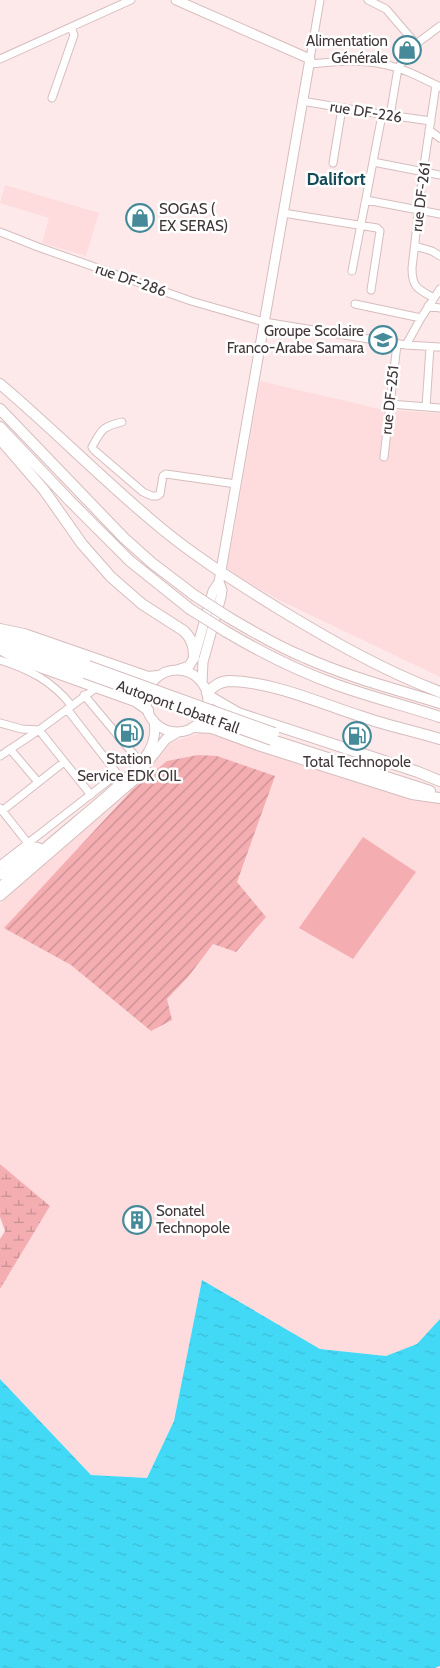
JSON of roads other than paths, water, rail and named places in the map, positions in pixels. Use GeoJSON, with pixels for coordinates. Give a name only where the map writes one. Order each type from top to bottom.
{"type":"FeatureCollection","features":[{"type":"Feature","properties":{"kind":"highway"},"geometry":{"type":"LineString","coordinates":[[0,384],[150,520],[220,577],[384,668],[440,692]]}},
{"type":"Feature","properties":{"kind":"highway"},"geometry":{"type":"LineString","coordinates":[[0,409],[124,538],[194,595],[250,630],[310,660],[340,672],[440,703]]}},
{"type":"Feature","properties":{"kind":"highway"},"geometry":{"type":"LineString","coordinates":[[0,427],[130,560],[190,609],[263,653],[300,670],[336,685],[440,717]]}},
{"type":"Feature","properties":{"kind":"highway"},"geometry":{"type":"LineString","coordinates":[[0,439],[37,481],[82,544],[111,577],[142,604],[189,636],[193,643],[194,658]]}},
{"type":"Feature","properties":{"kind":"highway"},"geometry":{"type":"LineString","coordinates":[[0,629],[24,634],[142,676],[158,676]]}},
{"type":"Feature","properties":{"kind":"highway"},"geometry":{"type":"LineString","coordinates":[[0,634],[86,670]]}},
{"type":"Feature","properties":{"kind":"highway"},"geometry":{"type":"LineString","coordinates":[[0,643],[86,670]]}},
{"type":"Feature","properties":{"kind":"highway"},"geometry":{"type":"LineString","coordinates":[[0,649],[18,659],[135,701],[148,710]]}},
{"type":"Feature","properties":{"kind":"highway","name":"Autopont Lobatt Fall"},"geometry":{"type":"LineString","coordinates":[[86,670],[273,737]]}},
{"type":"Feature","properties":{"kind":"highway"},"geometry":{"type":"LineString","coordinates":[[440,739],[364,718],[303,696],[258,685],[230,681],[222,682],[206,690],[238,713],[418,772],[440,782]]}},
{"type":"Feature","properties":{"kind":"highway"},"geometry":{"type":"LineString","coordinates":[[194,727],[212,728],[258,745],[412,794],[440,796]]}},
{"type":"Feature","properties":{"kind":"highway"},"geometry":{"type":"LineString","coordinates":[[273,737],[440,782]]}},
{"type":"Feature","properties":{"kind":"highway"},"geometry":{"type":"LineString","coordinates":[[273,737],[440,796]]}},
{"type":"Feature","properties":{"kind":"main road"},"geometry":{"type":"LineString","coordinates":[[176,0],[309,62],[220,577],[213,591],[194,658],[189,666],[165,672],[158,676],[150,685],[147,694],[148,710],[154,721],[169,731],[178,732]]}},
{"type":"Feature","properties":{"kind":"main road"},"geometry":{"type":"LineString","coordinates":[[0,896],[133,781],[166,739],[178,732],[194,727],[203,718],[209,703],[203,662],[221,597],[220,577]]}},
{"type":"Feature","properties":{"kind":"main road"},"geometry":{"type":"LineString","coordinates":[[176,670],[190,673],[206,690]]}},
{"type":"Feature","properties":{"kind":"main road"},"geometry":{"type":"LineString","coordinates":[[0,887],[42,849],[124,781],[140,764],[150,750],[155,734],[154,721]]}},
{"type":"Feature","properties":{"kind":"main road"},"geometry":{"type":"LineString","coordinates":[[0,875],[30,846],[42,849]]}},
{"type":"Feature","properties":{"kind":"street"},"geometry":{"type":"LineString","coordinates":[[0,59],[131,0]]}},
{"type":"Feature","properties":{"kind":"street"},"geometry":{"type":"LineString","coordinates":[[320,0],[309,62],[382,64],[398,68],[438,86]]}},
{"type":"Feature","properties":{"kind":"street"},"geometry":{"type":"LineString","coordinates":[[368,0],[380,4],[386,9],[416,44]]}},
{"type":"Feature","properties":{"kind":"street"},"geometry":{"type":"LineString","coordinates":[[352,271],[373,162],[398,68],[416,44],[440,26]]}},
{"type":"Feature","properties":{"kind":"street"},"geometry":{"type":"LineString","coordinates":[[52,98],[74,35],[71,27]]}},
{"type":"Feature","properties":{"kind":"street","name":"rue DF-261"},"geometry":{"type":"LineString","coordinates":[[434,298],[418,289],[412,280],[423,172],[438,86]]}},
{"type":"Feature","properties":{"kind":"street","name":"rue DF-226"},"geometry":{"type":"LineString","coordinates":[[302,101],[386,116],[431,121]]}},
{"type":"Feature","properties":{"kind":"street"},"geometry":{"type":"LineString","coordinates":[[333,163],[342,108]]}},
{"type":"Feature","properties":{"kind":"street"},"geometry":{"type":"LineString","coordinates":[[429,130],[440,138]]}},
{"type":"Feature","properties":{"kind":"street"},"geometry":{"type":"LineString","coordinates":[[373,162],[440,175]]}},
{"type":"Feature","properties":{"kind":"street"},"geometry":{"type":"LineString","coordinates":[[366,200],[440,214]]}},
{"type":"Feature","properties":{"kind":"street"},"geometry":{"type":"LineString","coordinates":[[283,213],[377,228],[380,231],[371,290]]}},
{"type":"Feature","properties":{"kind":"street","name":"rue DF-286"},"geometry":{"type":"LineString","coordinates":[[0,232],[55,254],[191,301],[264,322],[397,344],[437,346]]}},
{"type":"Feature","properties":{"kind":"street"},"geometry":{"type":"LineString","coordinates":[[415,246],[432,251],[440,256]]}},
{"type":"Feature","properties":{"kind":"street"},"geometry":{"type":"LineString","coordinates":[[406,345],[440,289]]}},
{"type":"Feature","properties":{"kind":"street"},"geometry":{"type":"LineString","coordinates":[[355,304],[421,318]]}},
{"type":"Feature","properties":{"kind":"street"},"geometry":{"type":"LineString","coordinates":[[428,306],[440,308]]}},
{"type":"Feature","properties":{"kind":"street","name":"rue DF-251"},"geometry":{"type":"LineString","coordinates":[[384,457],[397,344]]}},
{"type":"Feature","properties":{"kind":"street"},"geometry":{"type":"LineString","coordinates":[[426,406],[437,346]]}},
{"type":"Feature","properties":{"kind":"street"},"geometry":{"type":"LineString","coordinates":[[390,404],[440,408]]}},
{"type":"Feature","properties":{"kind":"street"},"geometry":{"type":"LineString","coordinates":[[122,422],[106,426],[92,447],[144,492],[152,496],[160,494],[166,474],[236,484]]}},
{"type":"Feature","properties":{"kind":"street"},"geometry":{"type":"LineString","coordinates":[[0,660],[34,673],[59,692],[117,774],[124,781]]}},
{"type":"Feature","properties":{"kind":"street"},"geometry":{"type":"LineString","coordinates":[[0,756],[96,688]]}},
{"type":"Feature","properties":{"kind":"street"},"geometry":{"type":"LineString","coordinates":[[84,695],[136,757]]}},
{"type":"Feature","properties":{"kind":"street"},"geometry":{"type":"LineString","coordinates":[[0,722],[22,729],[39,730],[91,795]]}},
{"type":"Feature","properties":{"kind":"street"},"geometry":{"type":"LineString","coordinates":[[10,749],[38,782]]}},
{"type":"Feature","properties":{"kind":"street"},"geometry":{"type":"LineString","coordinates":[[30,846],[1,809],[64,762]]}},
{"type":"Feature","properties":{"kind":"street"},"geometry":{"type":"LineString","coordinates":[[0,865],[30,846],[117,774]]}},
{"type":"Feature","properties":{"kind":"water"},"geometry":{"type":"Polygon","coordinates":[[[202,1280],[320,1349],[386,1356],[417,1344],[440,1319],[440,1666],[435,1668],[0,1668],[0,1379],[91,1475],[147,1478],[174,1421],[202,1280]]]}},
{"type":"Feature","properties":{"kind":"place","name":"Alimentation Générale"},"geometry":{"type":"Point","coordinates":[407,50]}},
{"type":"Feature","properties":{"kind":"place","name":"SOGAS ( EX SERAS)"},"geometry":{"type":"Point","coordinates":[140,218]}},
{"type":"Feature","properties":{"kind":"place","name":"Groupe Scolaire Franco-Arabe Samara"},"geometry":{"type":"Point","coordinates":[383,340]}},
{"type":"Feature","properties":{"kind":"place","name":"Station Service EDK OIL"},"geometry":{"type":"Point","coordinates":[129,733]}},
{"type":"Feature","properties":{"kind":"place","name":"Total Technopole"},"geometry":{"type":"Point","coordinates":[357,736]}},
{"type":"Feature","properties":{"kind":"place","name":"Sonatel Technopole"},"geometry":{"type":"Point","coordinates":[137,1220]}},
{"type":"Feature","properties":{"kind":"district","name":"Dalifort"},"geometry":{"type":"Point","coordinates":[336,179]}}]}
